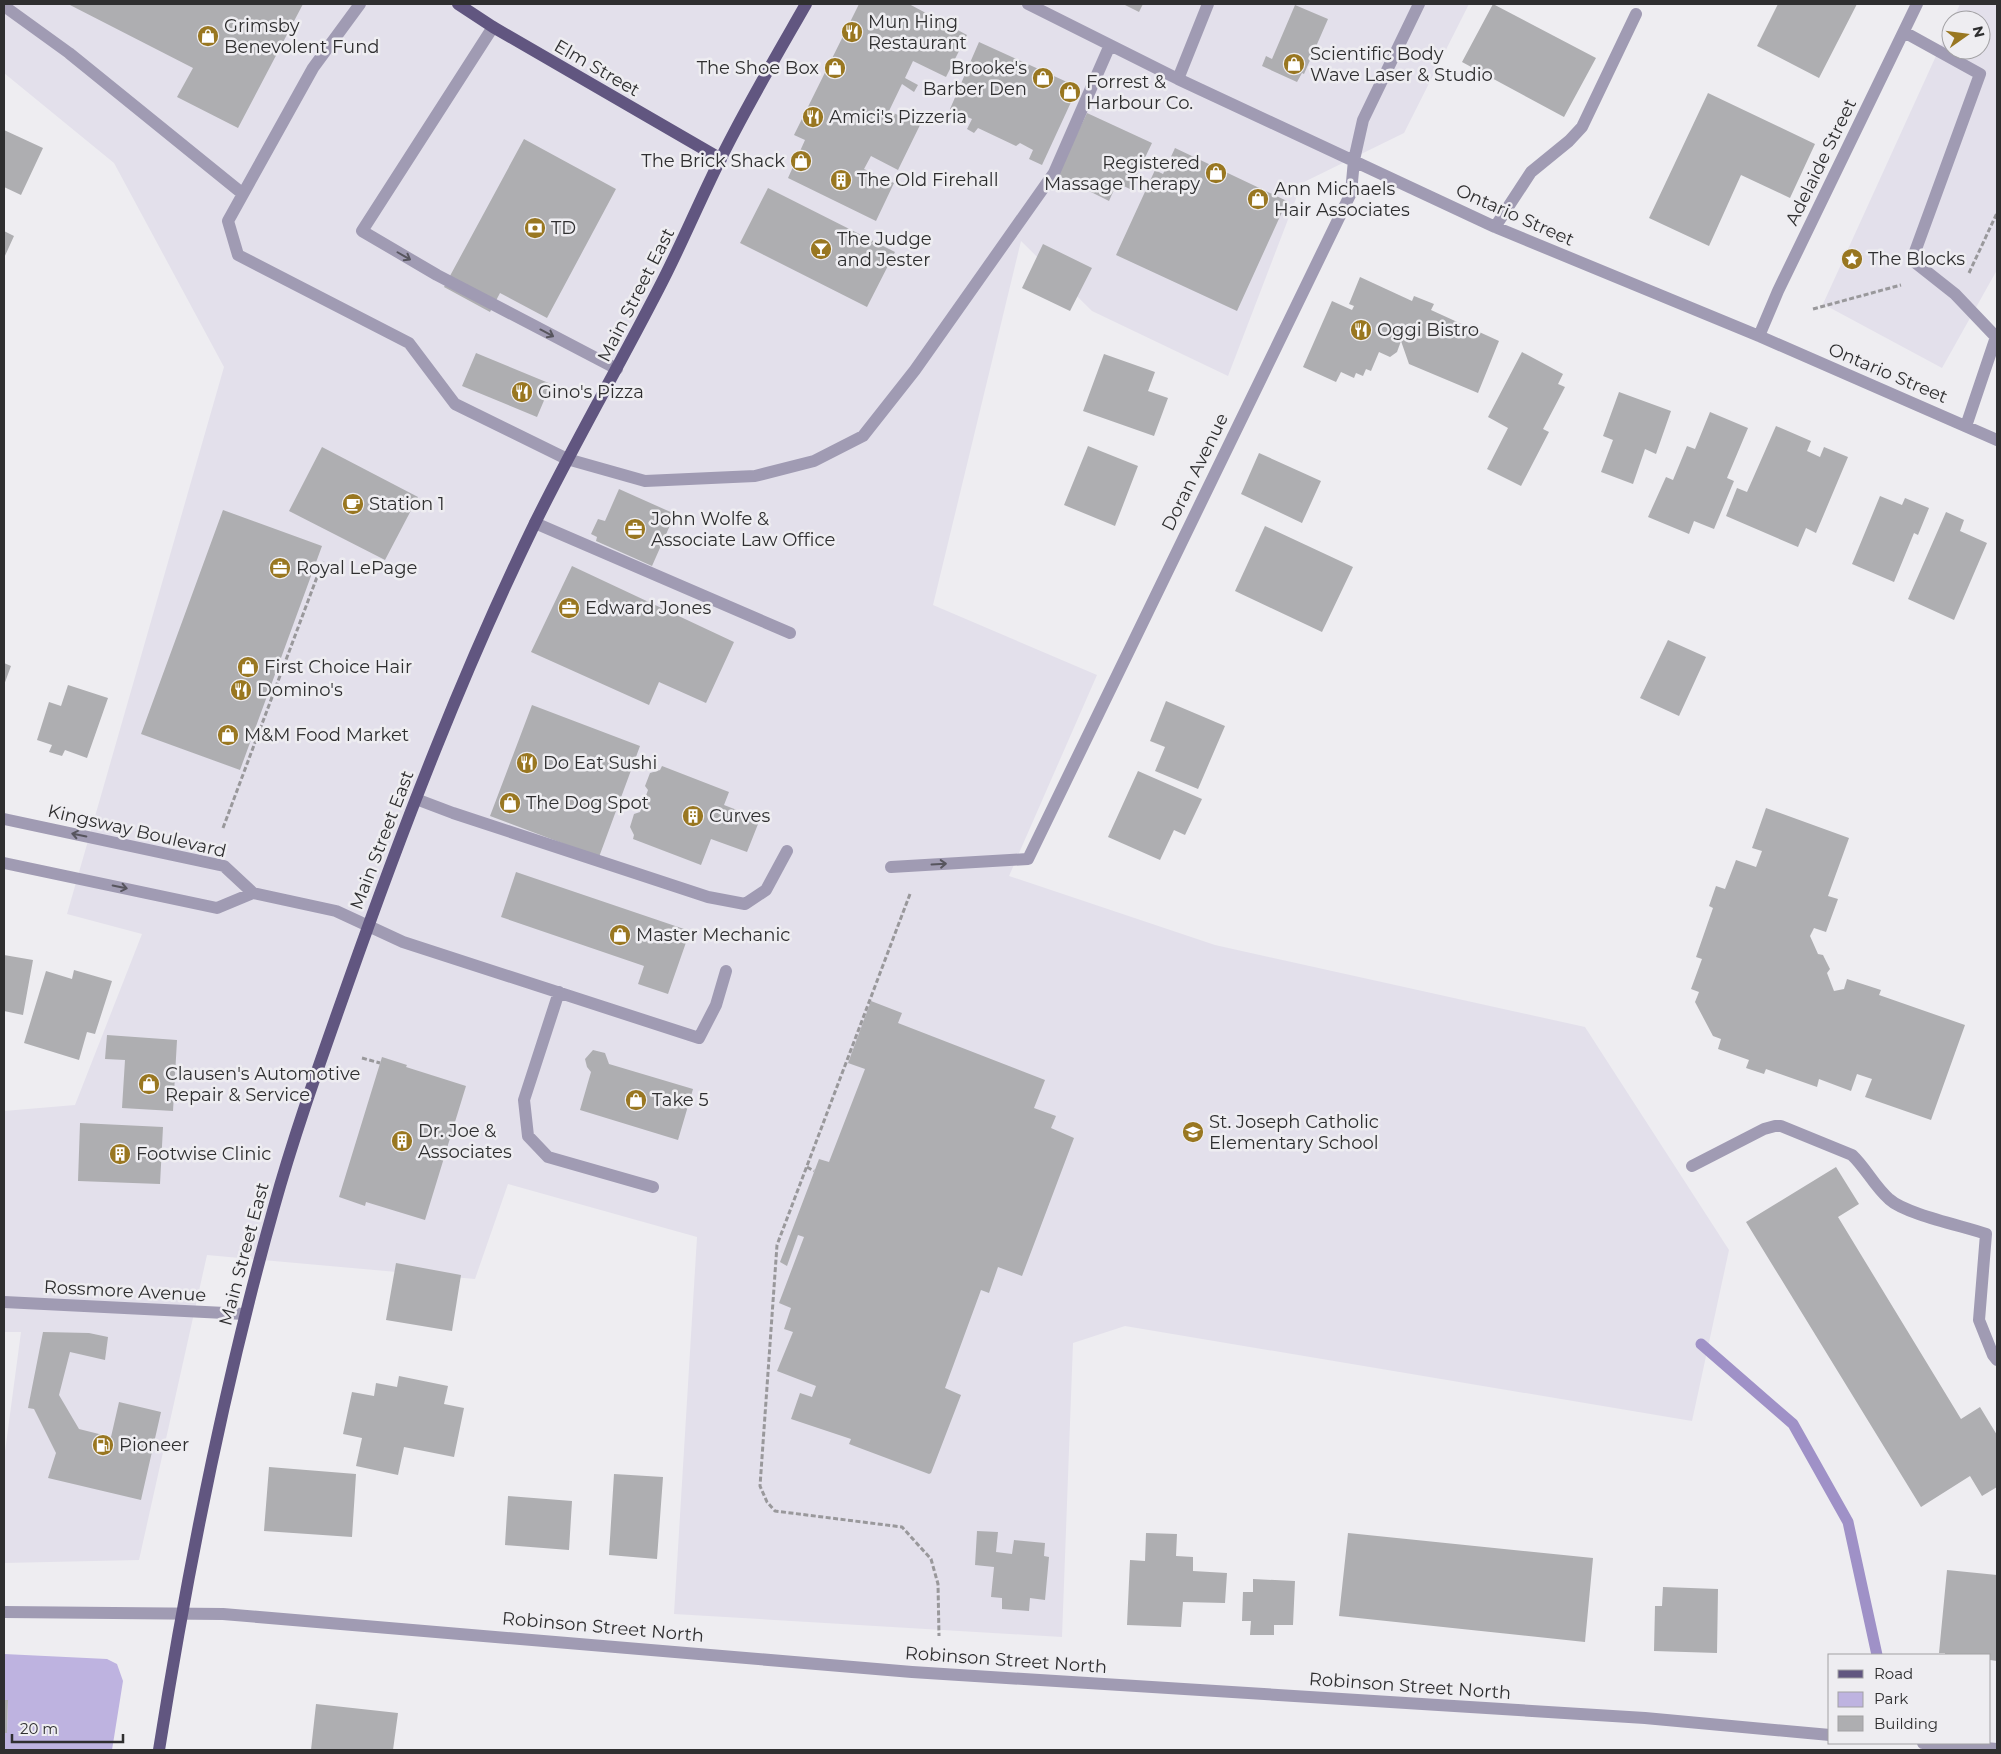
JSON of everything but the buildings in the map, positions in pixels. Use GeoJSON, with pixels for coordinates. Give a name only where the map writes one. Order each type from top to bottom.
{"type":"FeatureCollection","features":[{"type":"Feature","properties":{"kind":"main road","name":"Elm Street"},"geometry":{"type":"LineString","coordinates":[[458,4],[493,27],[720,159]]}},
{"type":"Feature","properties":{"kind":"main road","name":"Main Street East"},"geometry":{"type":"LineString","coordinates":[[159,1750],[181,1612],[245,1314],[275,1204],[308,1098],[368,924],[416,799],[486,628],[535,523],[568,458],[618,369],[687,234],[720,159],[806,4]]}},
{"type":"Feature","properties":{"kind":"street"},"geometry":{"type":"LineString","coordinates":[[360,4],[314,68],[228,221],[238,255],[409,343],[455,404],[568,458],[646,481],[755,476],[814,461],[863,436],[915,370],[1054,172],[1110,45]]}},
{"type":"Feature","properties":{"kind":"street","name":"Ontario Street"},"geometry":{"type":"LineString","coordinates":[[1028,4],[1178,79],[1495,227],[1760,336],[1997,440]]}},
{"type":"Feature","properties":{"kind":"street"},"geometry":{"type":"LineString","coordinates":[[1178,79],[1208,4]]}},
{"type":"Feature","properties":{"kind":"street","name":"Doran Avenue"},"geometry":{"type":"LineString","coordinates":[[891,867],[1028,859],[1351,193],[1354,160],[1363,120],[1419,4]]}},
{"type":"Feature","properties":{"kind":"street","name":"Adelaide Street"},"geometry":{"type":"LineString","coordinates":[[1760,336],[1778,291],[1917,4]]}},
{"type":"Feature","properties":{"kind":"street"},"geometry":{"type":"LineString","coordinates":[[4,6],[68,53],[243,194]]}},
{"type":"Feature","properties":{"kind":"street"},"geometry":{"type":"LineString","coordinates":[[1495,227],[1531,172],[1569,141],[1582,127],[1636,14]]}},
{"type":"Feature","properties":{"kind":"street"},"geometry":{"type":"LineString","coordinates":[[493,27],[362,231],[437,275],[618,369]]}},
{"type":"Feature","properties":{"kind":"street"},"geometry":{"type":"LineString","coordinates":[[1904,32],[1980,74],[1912,260],[1954,294],[1996,337],[1966,426]]}},
{"type":"Feature","properties":{"kind":"street"},"geometry":{"type":"LineString","coordinates":[[535,523],[790,633]]}},
{"type":"Feature","properties":{"kind":"street"},"geometry":{"type":"LineString","coordinates":[[416,799],[698,894],[745,904],[766,890],[787,851]]}},
{"type":"Feature","properties":{"kind":"street","name":"Kingsway Boulevard"},"geometry":{"type":"LineString","coordinates":[[4,819],[224,866],[253,893]]}},
{"type":"Feature","properties":{"kind":"street"},"geometry":{"type":"LineString","coordinates":[[4,863],[217,908],[253,893],[336,911],[368,924],[403,942],[698,1038],[716,1006],[726,972]]}},
{"type":"Feature","properties":{"kind":"street"},"geometry":{"type":"LineString","coordinates":[[559,992],[524,1100],[528,1136],[548,1157],[653,1187]]}},
{"type":"Feature","properties":{"kind":"street"},"geometry":{"type":"LineString","coordinates":[[1692,1166],[1764,1129],[1781,1126],[1852,1155],[1861,1163],[1882,1193],[1896,1206],[1986,1234],[1979,1320],[1993,1355],[1997,1360]]}},
{"type":"Feature","properties":{"kind":"street","name":"Rossmore Avenue"},"geometry":{"type":"LineString","coordinates":[[4,1302],[245,1314]]}},
{"type":"Feature","properties":{"kind":"street","name":"Robinson Street North"},"geometry":{"type":"LineString","coordinates":[[4,1612],[181,1612],[255,1616],[912,1672],[1635,1718],[1828,1735]]}},
{"type":"Feature","properties":{"kind":"street"},"geometry":{"type":"LineString","coordinates":[[1935,1744],[1997,1749]]}},
{"type":"Feature","properties":{"kind":"path"},"geometry":{"type":"LineString","coordinates":[[1966,278],[1997,213]]}},
{"type":"Feature","properties":{"kind":"path"},"geometry":{"type":"LineString","coordinates":[[1813,309],[1878,291]]}},
{"type":"Feature","properties":{"kind":"path"},"geometry":{"type":"LineString","coordinates":[[223,828],[276,678],[323,561]]}},
{"type":"Feature","properties":{"kind":"path"},"geometry":{"type":"LineString","coordinates":[[910,894],[777,1244],[760,1486],[767,1502],[775,1511],[902,1527],[931,1559],[938,1584],[938,1636]]}},
{"type":"Feature","properties":{"kind":"path"},"geometry":{"type":"LineString","coordinates":[[362,1058],[380,1063]]}},
{"type":"Feature","properties":{"kind":"path"},"geometry":{"type":"LineString","coordinates":[[807,1167],[814,1171]]}},
{"type":"Feature","properties":{"kind":"shaded area"},"geometry":{"type":"Polygon","coordinates":[[[4,4],[1469,4],[1404,133],[1302,183],[1228,376],[1092,311],[1021,241],[933,605],[1097,675],[1009,876],[1215,945],[1585,1027],[1729,1250],[1692,1421],[1125,1326],[1073,1343],[1062,1637],[674,1614],[697,1237],[508,1184],[475,1279],[207,1255],[139,1560],[4,1563],[4,1459],[21,1332],[4,1332],[4,1111],[75,1105],[142,934],[67,914],[224,367],[114,163],[4,73],[4,4]]]}},
{"type":"Feature","properties":{"kind":"shaded area"},"geometry":{"type":"Polygon","coordinates":[[[1960,4],[1997,4],[1997,270],[1942,368],[1823,304],[1941,45],[1941,60],[1991,60],[1991,10],[1957,10],[1960,4]]]}},
{"type":"Feature","properties":{"kind":"green space"},"geometry":{"type":"Polygon","coordinates":[[[4,1654],[107,1659],[117,1664],[123,1681],[112,1750],[4,1750],[4,1733],[7,1733],[8,1700],[4,1700],[4,1654]]]}},
{"type":"Feature","properties":{"kind":"waterway"},"geometry":{"type":"LineString","coordinates":[[1701,1344],[1793,1424],[1848,1522],[1877,1654]]}},
{"type":"Feature","properties":{"kind":"place","name":"Mun Hing Restaurant"},"geometry":{"type":"Point","coordinates":[852,32]}},
{"type":"Feature","properties":{"kind":"place","name":"Grimsby Benevolent Fund"},"geometry":{"type":"Point","coordinates":[208,36]}},
{"type":"Feature","properties":{"kind":"place","name":"Scientific Body Wave Laser & Studio"},"geometry":{"type":"Point","coordinates":[1294,64]}},
{"type":"Feature","properties":{"kind":"place","name":"The Shoe Box"},"geometry":{"type":"Point","coordinates":[835,68]}},
{"type":"Feature","properties":{"kind":"place","name":"Brooke's Barber Den"},"geometry":{"type":"Point","coordinates":[1043,78]}},
{"type":"Feature","properties":{"kind":"place","name":"Forrest & Harbour Co."},"geometry":{"type":"Point","coordinates":[1070,92]}},
{"type":"Feature","properties":{"kind":"place","name":"Amici's Pizzeria"},"geometry":{"type":"Point","coordinates":[813,117]}},
{"type":"Feature","properties":{"kind":"place","name":"The Brick Shack"},"geometry":{"type":"Point","coordinates":[801,161]}},
{"type":"Feature","properties":{"kind":"place","name":"Registered Massage Therapy"},"geometry":{"type":"Point","coordinates":[1216,173]}},
{"type":"Feature","properties":{"kind":"place","name":"The Old Firehall"},"geometry":{"type":"Point","coordinates":[841,180]}},
{"type":"Feature","properties":{"kind":"place","name":"Ann Michaels Hair Associates"},"geometry":{"type":"Point","coordinates":[1258,199]}},
{"type":"Feature","properties":{"kind":"place","name":"TD"},"geometry":{"type":"Point","coordinates":[535,228]}},
{"type":"Feature","properties":{"kind":"place","name":"The Judge and Jester"},"geometry":{"type":"Point","coordinates":[821,249]}},
{"type":"Feature","properties":{"kind":"place","name":"The Blocks"},"geometry":{"type":"Point","coordinates":[1852,259]}},
{"type":"Feature","properties":{"kind":"place","name":"Oggi Bistro"},"geometry":{"type":"Point","coordinates":[1361,330]}},
{"type":"Feature","properties":{"kind":"place","name":"Gino's Pizza"},"geometry":{"type":"Point","coordinates":[522,392]}},
{"type":"Feature","properties":{"kind":"place","name":"Station 1"},"geometry":{"type":"Point","coordinates":[353,504]}},
{"type":"Feature","properties":{"kind":"place","name":"John Wolfe & Associate Law Office"},"geometry":{"type":"Point","coordinates":[635,529]}},
{"type":"Feature","properties":{"kind":"place","name":"Royal LePage"},"geometry":{"type":"Point","coordinates":[280,568]}},
{"type":"Feature","properties":{"kind":"place","name":"Edward Jones"},"geometry":{"type":"Point","coordinates":[569,608]}},
{"type":"Feature","properties":{"kind":"place","name":"First Choice Hair"},"geometry":{"type":"Point","coordinates":[248,667]}},
{"type":"Feature","properties":{"kind":"place","name":"Domino's"},"geometry":{"type":"Point","coordinates":[241,690]}},
{"type":"Feature","properties":{"kind":"place","name":"M&M Food Market"},"geometry":{"type":"Point","coordinates":[228,735]}},
{"type":"Feature","properties":{"kind":"place","name":"Do Eat Sushi"},"geometry":{"type":"Point","coordinates":[527,763]}},
{"type":"Feature","properties":{"kind":"place","name":"The Dog Spot"},"geometry":{"type":"Point","coordinates":[510,803]}},
{"type":"Feature","properties":{"kind":"place","name":"Curves"},"geometry":{"type":"Point","coordinates":[693,816]}},
{"type":"Feature","properties":{"kind":"place","name":"Master Mechanic"},"geometry":{"type":"Point","coordinates":[620,935]}},
{"type":"Feature","properties":{"kind":"place","name":"Clausen's Automotive Repair & Service"},"geometry":{"type":"Point","coordinates":[149,1084]}},
{"type":"Feature","properties":{"kind":"place","name":"Take 5"},"geometry":{"type":"Point","coordinates":[636,1100]}},
{"type":"Feature","properties":{"kind":"place","name":"St. Joseph Catholic Elementary School"},"geometry":{"type":"Point","coordinates":[1193,1132]}},
{"type":"Feature","properties":{"kind":"place","name":"Dr. Joe & Associates"},"geometry":{"type":"Point","coordinates":[402,1141]}},
{"type":"Feature","properties":{"kind":"place","name":"Footwise Clinic"},"geometry":{"type":"Point","coordinates":[120,1154]}},
{"type":"Feature","properties":{"kind":"place","name":"Pioneer"},"geometry":{"type":"Point","coordinates":[103,1445]}}]}
